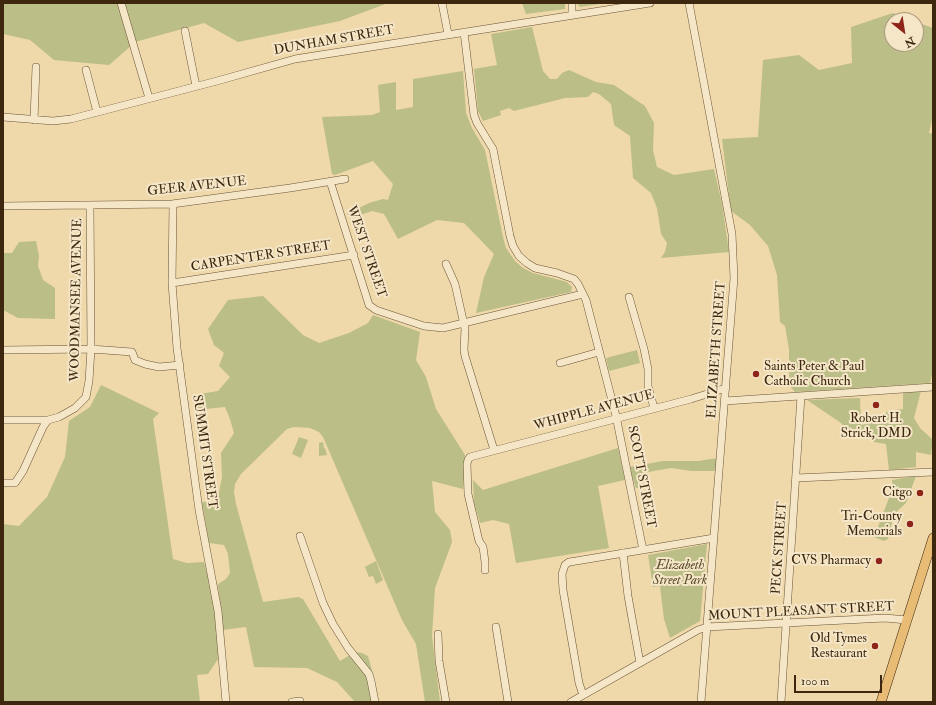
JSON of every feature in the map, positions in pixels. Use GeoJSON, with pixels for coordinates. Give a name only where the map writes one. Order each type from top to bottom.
{"type":"FeatureCollection","features":[{"type":"Feature","properties":{"kind":"main road"},"geometry":{"type":"LineString","coordinates":[[881,702],[933,538]]}},
{"type":"Feature","properties":{"kind":"street"},"geometry":{"type":"LineString","coordinates":[[121,3],[149,98]]}},
{"type":"Feature","properties":{"kind":"street"},"geometry":{"type":"LineString","coordinates":[[442,3],[448,34]]}},
{"type":"Feature","properties":{"kind":"street"},"geometry":{"type":"LineString","coordinates":[[572,3],[572,15]]}},
{"type":"Feature","properties":{"kind":"street","name":"DUNHAM STREET"},"geometry":{"type":"LineString","coordinates":[[3,118],[53,121],[65,120],[295,59],[650,3]]}},
{"type":"Feature","properties":{"kind":"street","name":"ELIZABETH STREET"},"geometry":{"type":"LineString","coordinates":[[690,3],[733,240],[734,288],[701,702]]}},
{"type":"Feature","properties":{"kind":"street"},"geometry":{"type":"LineString","coordinates":[[185,31],[196,86]]}},
{"type":"Feature","properties":{"kind":"street","name":"SCOTT STREET"},"geometry":{"type":"LineString","coordinates":[[464,32],[474,115],[477,123],[493,149],[513,246],[519,256],[535,268],[558,272],[574,279],[583,294],[617,418],[643,550]]}},
{"type":"Feature","properties":{"kind":"street"},"geometry":{"type":"LineString","coordinates":[[34,120],[36,67]]}},
{"type":"Feature","properties":{"kind":"street"},"geometry":{"type":"LineString","coordinates":[[86,70],[97,112]]}},
{"type":"Feature","properties":{"kind":"street","name":"GEER AVENUE"},"geometry":{"type":"LineString","coordinates":[[3,206],[173,204],[345,178]]}},
{"type":"Feature","properties":{"kind":"street","name":"WEST STREET"},"geometry":{"type":"LineString","coordinates":[[330,181],[369,305],[376,310],[424,326],[443,328],[583,294]]}},
{"type":"Feature","properties":{"kind":"street","name":"SUMMIT STREET"},"geometry":{"type":"LineString","coordinates":[[173,204],[172,283],[180,365],[199,510],[218,611],[226,702]]}},
{"type":"Feature","properties":{"kind":"street","name":"WOODMANSEE AVENUE"},"geometry":{"type":"LineString","coordinates":[[48,420],[58,417],[75,408],[86,397],[89,382],[91,349],[90,206]]}},
{"type":"Feature","properties":{"kind":"street","name":"CARPENTER STREET"},"geometry":{"type":"LineString","coordinates":[[172,283],[354,255]]}},
{"type":"Feature","properties":{"kind":"street"},"geometry":{"type":"LineString","coordinates":[[446,264],[455,284],[464,323],[466,333],[464,344],[465,354],[494,450]]}},
{"type":"Feature","properties":{"kind":"street"},"geometry":{"type":"LineString","coordinates":[[629,297],[644,349],[648,369],[648,386],[654,408]]}},
{"type":"Feature","properties":{"kind":"street"},"geometry":{"type":"LineString","coordinates":[[3,350],[91,349],[132,352],[136,360],[145,364],[159,367],[180,365]]}},
{"type":"Feature","properties":{"kind":"street"},"geometry":{"type":"LineString","coordinates":[[560,363],[599,352]]}},
{"type":"Feature","properties":{"kind":"street"},"geometry":{"type":"LineString","coordinates":[[725,401],[933,387]]}},
{"type":"Feature","properties":{"kind":"street","name":"WHIPPLE AVENUE"},"geometry":{"type":"LineString","coordinates":[[485,570],[486,565],[484,549],[479,541],[468,494],[468,458],[474,455],[726,388]]}},
{"type":"Feature","properties":{"kind":"street","name":"PECK STREET"},"geometry":{"type":"LineString","coordinates":[[781,702],[801,396]]}},
{"type":"Feature","properties":{"kind":"street"},"geometry":{"type":"LineString","coordinates":[[3,420],[48,420]]}},
{"type":"Feature","properties":{"kind":"street"},"geometry":{"type":"LineString","coordinates":[[3,483],[15,483],[23,471],[43,427],[48,420]]}},
{"type":"Feature","properties":{"kind":"street"},"geometry":{"type":"LineString","coordinates":[[796,478],[933,472]]}},
{"type":"Feature","properties":{"kind":"street"},"geometry":{"type":"LineString","coordinates":[[300,536],[320,597],[330,618],[351,653],[371,679],[374,702]]}},
{"type":"Feature","properties":{"kind":"street"},"geometry":{"type":"LineString","coordinates":[[583,695],[579,684],[563,588],[562,573],[567,564],[576,561],[714,538]]}},
{"type":"Feature","properties":{"kind":"street"},"geometry":{"type":"LineString","coordinates":[[623,553],[628,596],[640,663]]}},
{"type":"Feature","properties":{"kind":"street","name":"MOUNT PLEASANT STREET"},"geometry":{"type":"LineString","coordinates":[[571,702],[698,630],[707,627],[885,618],[907,620]]}},
{"type":"Feature","properties":{"kind":"street"},"geometry":{"type":"LineString","coordinates":[[496,627],[508,702]]}},
{"type":"Feature","properties":{"kind":"street"},"geometry":{"type":"LineString","coordinates":[[438,634],[439,661],[446,702]]}},
{"type":"Feature","properties":{"kind":"street"},"geometry":{"type":"LineString","coordinates":[[292,702],[300,701]]}},
{"type":"Feature","properties":{"kind":"green space"},"geometry":{"type":"Polygon","coordinates":[[[3,3],[117,3],[132,45],[109,65],[54,60],[30,40],[3,34],[3,3]]]}},
{"type":"Feature","properties":{"kind":"green space"},"geometry":{"type":"Polygon","coordinates":[[[125,3],[388,3],[340,21],[238,42],[204,23],[135,42],[125,3]]]}},
{"type":"Feature","properties":{"kind":"green space"},"geometry":{"type":"Polygon","coordinates":[[[522,3],[565,3],[565,9],[526,14],[522,3]]]}},
{"type":"Feature","properties":{"kind":"green space"},"geometry":{"type":"Polygon","coordinates":[[[577,3],[606,3],[580,7],[577,3]]]}},
{"type":"Feature","properties":{"kind":"green space"},"geometry":{"type":"Polygon","coordinates":[[[884,16],[884,52],[924,52],[924,25],[933,28],[933,116],[929,133],[933,134],[933,371],[930,383],[795,392],[790,386],[789,349],[785,326],[780,322],[777,275],[768,246],[750,225],[731,211],[722,139],[758,137],[763,60],[799,55],[819,70],[852,63],[851,27],[884,16]]]}},
{"type":"Feature","properties":{"kind":"green space"},"geometry":{"type":"Polygon","coordinates":[[[532,27],[543,71],[550,79],[557,79],[562,73],[569,70],[596,82],[614,85],[645,106],[654,123],[653,150],[657,167],[674,175],[714,169],[722,204],[729,252],[661,258],[665,252],[667,243],[661,234],[657,208],[651,193],[633,178],[630,136],[614,125],[611,104],[599,94],[593,92],[588,97],[565,98],[514,111],[509,108],[500,111],[501,115],[483,121],[478,111],[474,69],[497,65],[491,34],[532,27]]]}},
{"type":"Feature","properties":{"kind":"green space"},"geometry":{"type":"Polygon","coordinates":[[[463,71],[466,113],[472,128],[485,150],[506,248],[515,261],[523,268],[533,273],[567,282],[572,287],[571,292],[476,313],[484,277],[494,254],[464,223],[437,220],[398,239],[384,214],[372,211],[354,217],[347,214],[369,203],[383,199],[388,200],[393,184],[373,161],[335,175],[332,174],[322,117],[372,115],[380,112],[378,85],[396,82],[396,110],[413,107],[413,79],[463,71]]]}},
{"type":"Feature","properties":{"kind":"green space"},"geometry":{"type":"Polygon","coordinates":[[[36,241],[39,256],[38,266],[43,280],[55,288],[55,319],[18,318],[3,310],[3,253],[12,253],[19,242],[36,241]]]}},
{"type":"Feature","properties":{"kind":"green space"},"geometry":{"type":"Polygon","coordinates":[[[263,296],[303,335],[319,343],[349,333],[368,323],[373,315],[420,332],[416,360],[426,377],[436,409],[465,455],[463,489],[432,481],[435,512],[450,530],[452,542],[435,588],[432,636],[440,702],[425,702],[416,644],[402,620],[323,437],[319,432],[310,428],[294,427],[287,429],[241,474],[235,484],[234,492],[236,504],[263,602],[298,597],[303,599],[340,661],[355,652],[368,656],[378,702],[355,702],[337,682],[307,668],[254,667],[246,627],[222,630],[218,584],[226,579],[230,573],[228,554],[224,545],[209,543],[202,502],[217,502],[222,477],[221,453],[234,433],[225,407],[196,410],[194,395],[218,391],[230,377],[219,366],[224,353],[214,345],[208,329],[228,300],[263,296]]]}},
{"type":"Feature","properties":{"kind":"green space"},"geometry":{"type":"Polygon","coordinates":[[[637,350],[640,363],[609,371],[606,358],[637,350]]]}},
{"type":"Feature","properties":{"kind":"green space"},"geometry":{"type":"Polygon","coordinates":[[[101,385],[159,413],[153,419],[173,559],[187,563],[204,562],[215,603],[220,656],[208,674],[197,675],[200,702],[3,702],[3,524],[19,526],[47,497],[65,457],[69,421],[90,407],[101,385]]]}},
{"type":"Feature","properties":{"kind":"green space"},"geometry":{"type":"Polygon","coordinates":[[[921,391],[914,418],[920,428],[933,440],[931,455],[916,452],[916,467],[889,470],[886,444],[874,442],[860,432],[846,430],[841,423],[807,400],[860,398],[861,425],[867,424],[867,418],[879,417],[879,422],[883,422],[884,414],[888,411],[903,409],[903,393],[921,391]]]}},
{"type":"Feature","properties":{"kind":"green space"},"geometry":{"type":"Polygon","coordinates":[[[299,437],[308,440],[301,458],[292,454],[299,437]]]}},
{"type":"Feature","properties":{"kind":"green space"},"geometry":{"type":"Polygon","coordinates":[[[323,442],[327,455],[319,456],[319,443],[323,442]]]}},
{"type":"Feature","properties":{"kind":"green space"},"geometry":{"type":"Polygon","coordinates":[[[618,448],[625,480],[598,486],[609,548],[516,563],[509,524],[493,520],[480,523],[474,502],[473,480],[483,490],[618,448]]]}},
{"type":"Feature","properties":{"kind":"green space"},"geometry":{"type":"Polygon","coordinates":[[[717,458],[716,471],[692,471],[671,468],[637,474],[639,488],[636,488],[629,467],[663,461],[699,461],[717,458]]]}},
{"type":"Feature","properties":{"kind":"green space"},"geometry":{"type":"Polygon","coordinates":[[[916,476],[906,503],[894,514],[888,539],[884,541],[871,536],[876,532],[889,498],[893,493],[892,480],[916,476]]]}},
{"type":"Feature","properties":{"kind":"green space","name":"Elizabeth Street Park"},"geometry":{"type":"Polygon","coordinates":[[[707,544],[700,621],[670,638],[664,619],[660,586],[653,587],[648,555],[707,544]]]}},
{"type":"Feature","properties":{"kind":"green space"},"geometry":{"type":"Polygon","coordinates":[[[376,561],[383,580],[376,584],[373,576],[369,577],[365,567],[376,561]]]}},
{"type":"Feature","properties":{"kind":"place","name":"Saints Peter & Paul Catholic Church"},"geometry":{"type":"Point","coordinates":[756,374]}},
{"type":"Feature","properties":{"kind":"place","name":"Robert H. Strick, DMD"},"geometry":{"type":"Point","coordinates":[876,405]}},
{"type":"Feature","properties":{"kind":"place","name":"Citgo"},"geometry":{"type":"Point","coordinates":[920,493]}},
{"type":"Feature","properties":{"kind":"place","name":"Tri-County Memorials"},"geometry":{"type":"Point","coordinates":[910,524]}},
{"type":"Feature","properties":{"kind":"place","name":"CVS Pharmacy"},"geometry":{"type":"Point","coordinates":[879,561]}},
{"type":"Feature","properties":{"kind":"place","name":"Old Tymes Restaurant"},"geometry":{"type":"Point","coordinates":[875,646]}}]}
